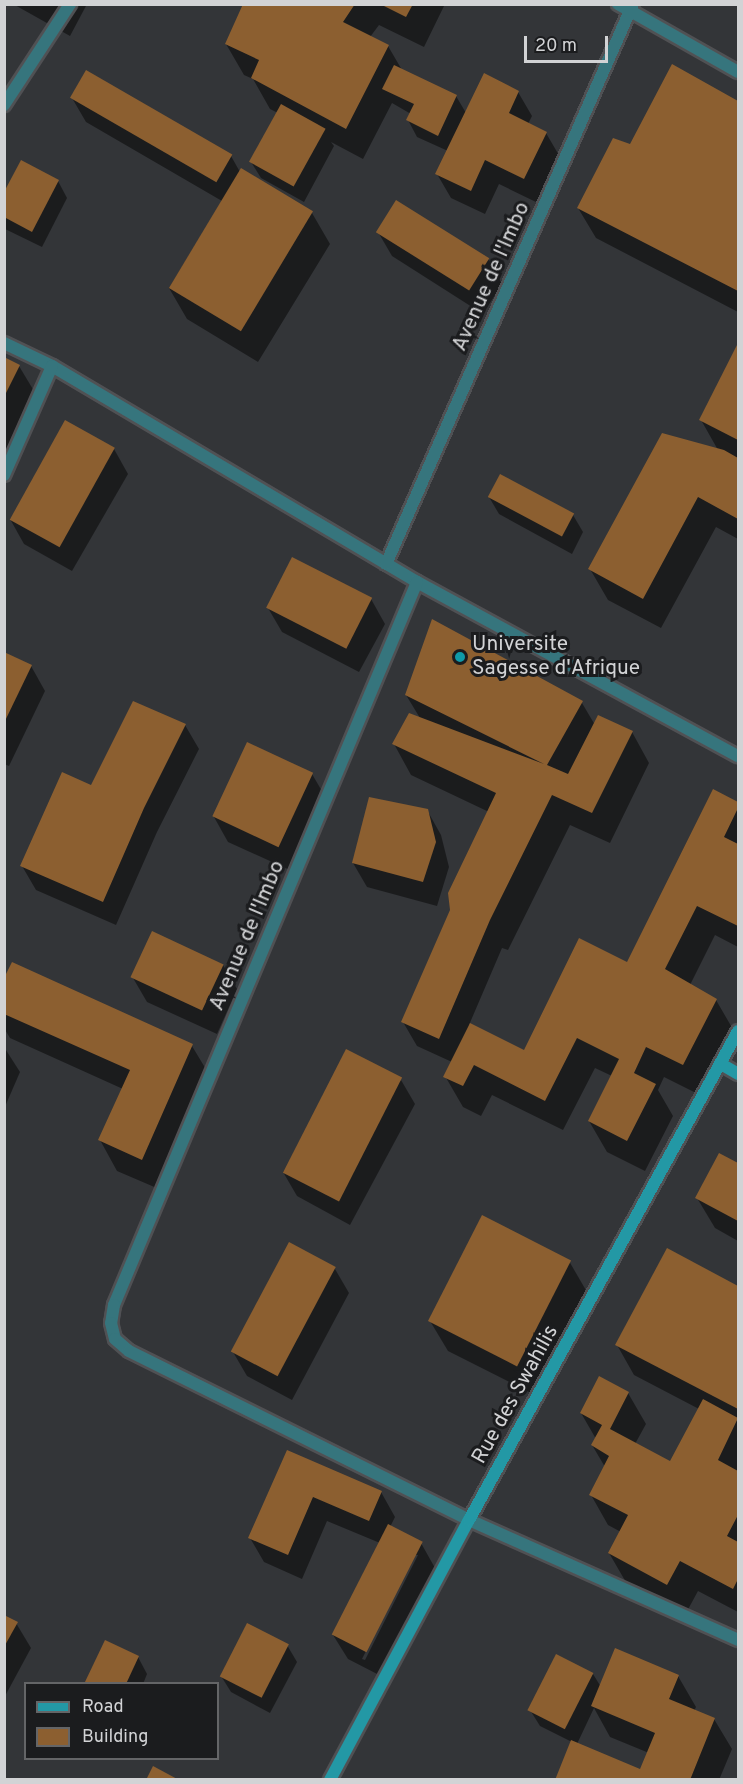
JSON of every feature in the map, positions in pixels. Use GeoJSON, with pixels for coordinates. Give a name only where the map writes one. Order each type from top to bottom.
{"type":"FeatureCollection","features":[{"type":"Feature","properties":{"kind":"street"},"geometry":{"type":"LineString","coordinates":[[4,105],[70,4]]}},
{"type":"Feature","properties":{"kind":"street"},"geometry":{"type":"LineString","coordinates":[[618,4],[631,8],[738,72]]}},
{"type":"Feature","properties":{"kind":"street","name":"Avenue de l'Imbo"},"geometry":{"type":"LineString","coordinates":[[386,564],[631,8]]}},
{"type":"Feature","properties":{"kind":"street"},"geometry":{"type":"LineString","coordinates":[[4,343],[52,366],[417,582],[738,756]]}},
{"type":"Feature","properties":{"kind":"street"},"geometry":{"type":"LineString","coordinates":[[4,475],[52,366]]}},
{"type":"Feature","properties":{"kind":"street","name":"Avenue de l'Imbo"},"geometry":{"type":"LineString","coordinates":[[417,582],[114,1305],[111,1323],[115,1339],[129,1351],[469,1520]]}},
{"type":"Feature","properties":{"kind":"street","name":"Rue des Swahilis"},"geometry":{"type":"LineString","coordinates":[[330,1779],[469,1520],[738,1031]]}},
{"type":"Feature","properties":{"kind":"street"},"geometry":{"type":"LineString","coordinates":[[721,1064],[738,1074]]}},
{"type":"Feature","properties":{"kind":"street"},"geometry":{"type":"LineString","coordinates":[[469,1520],[738,1640]]}},
{"type":"Feature","properties":{"kind":"building"},"geometry":{"type":"Polygon","coordinates":[[[243,4],[355,4],[343,22],[389,45],[346,129],[251,78],[259,60],[225,44],[243,4]]]}},
{"type":"Feature","properties":{"kind":"building"},"geometry":{"type":"Polygon","coordinates":[[[380,4],[413,4],[406,17],[380,4]]]}},
{"type":"Feature","properties":{"kind":"building"},"geometry":{"type":"Polygon","coordinates":[[[672,64],[738,101],[738,291],[577,208],[613,138],[630,144],[672,64]]]}},
{"type":"Feature","properties":{"kind":"building"},"geometry":{"type":"Polygon","coordinates":[[[394,65],[457,95],[438,136],[406,120],[414,104],[382,89],[394,65]]]}},
{"type":"Feature","properties":{"kind":"building"},"geometry":{"type":"Polygon","coordinates":[[[86,70],[232,154],[216,182],[70,98],[86,70]]]}},
{"type":"Feature","properties":{"kind":"building"},"geometry":{"type":"Polygon","coordinates":[[[484,73],[519,91],[509,113],[547,132],[524,179],[485,160],[471,191],[435,174],[484,73]]]}},
{"type":"Feature","properties":{"kind":"building"},"geometry":{"type":"Polygon","coordinates":[[[281,104],[326,129],[294,186],[249,162],[281,104]]]}},
{"type":"Feature","properties":{"kind":"building"},"geometry":{"type":"Polygon","coordinates":[[[21,160],[59,180],[32,232],[4,217],[4,192],[21,160]]]}},
{"type":"Feature","properties":{"kind":"building"},"geometry":{"type":"Polygon","coordinates":[[[241,168],[313,211],[241,331],[169,288],[241,168]]]}},
{"type":"Feature","properties":{"kind":"building"},"geometry":{"type":"Polygon","coordinates":[[[396,200],[489,258],[469,291],[376,232],[396,200]]]}},
{"type":"Feature","properties":{"kind":"building"},"geometry":{"type":"Polygon","coordinates":[[[738,343],[738,440],[699,420],[738,343]]]}},
{"type":"Feature","properties":{"kind":"building"},"geometry":{"type":"Polygon","coordinates":[[[4,357],[20,365],[4,397],[4,357]]]}},
{"type":"Feature","properties":{"kind":"building"},"geometry":{"type":"Polygon","coordinates":[[[65,420],[115,448],[60,547],[10,520],[65,420]]]}},
{"type":"Feature","properties":{"kind":"building"},"geometry":{"type":"Polygon","coordinates":[[[662,433],[724,450],[738,458],[738,519],[698,497],[643,599],[588,569],[662,433]]]}},
{"type":"Feature","properties":{"kind":"building"},"geometry":{"type":"Polygon","coordinates":[[[500,474],[574,513],[562,536],[488,497],[500,474]]]}},
{"type":"Feature","properties":{"kind":"building"},"geometry":{"type":"Polygon","coordinates":[[[292,557],[372,598],[346,649],[266,608],[292,557]]]}},
{"type":"Feature","properties":{"kind":"building"},"geometry":{"type":"Polygon","coordinates":[[[432,619],[583,701],[547,765],[568,774],[598,715],[633,731],[592,813],[552,795],[490,920],[439,1039],[401,1022],[450,910],[448,893],[496,793],[392,744],[409,713],[544,764],[405,695],[432,619]]]}},
{"type":"Feature","properties":{"kind":"building"},"geometry":{"type":"Polygon","coordinates":[[[4,652],[32,665],[4,723],[4,652]]]}},
{"type":"Feature","properties":{"kind":"building"},"geometry":{"type":"Polygon","coordinates":[[[133,701],[186,724],[144,808],[103,902],[20,866],[62,772],[91,785],[133,701]]]}},
{"type":"Feature","properties":{"kind":"building"},"geometry":{"type":"Polygon","coordinates":[[[247,742],[313,773],[279,847],[212,816],[247,742]]]}},
{"type":"Feature","properties":{"kind":"building"},"geometry":{"type":"Polygon","coordinates":[[[713,789],[738,802],[738,808],[724,837],[738,844],[738,926],[697,906],[665,969],[717,999],[683,1065],[646,1047],[634,1073],[656,1084],[627,1141],[588,1121],[619,1059],[577,1038],[545,1101],[474,1065],[463,1086],[443,1077],[470,1023],[524,1050],[579,938],[627,962],[713,789]]]}},
{"type":"Feature","properties":{"kind":"building"},"geometry":{"type":"Polygon","coordinates":[[[369,797],[428,809],[436,842],[423,882],[352,863],[369,797]]]}},
{"type":"Feature","properties":{"kind":"building"},"geometry":{"type":"Polygon","coordinates":[[[152,931],[224,964],[202,1011],[130,977],[152,931]]]}},
{"type":"Feature","properties":{"kind":"building"},"geometry":{"type":"Polygon","coordinates":[[[12,962],[193,1044],[142,1160],[98,1140],[130,1070],[4,1014],[4,978],[12,962]]]}},
{"type":"Feature","properties":{"kind":"building"},"geometry":{"type":"Polygon","coordinates":[[[346,1049],[402,1078],[339,1201],[283,1173],[346,1049]]]}},
{"type":"Feature","properties":{"kind":"building"},"geometry":{"type":"Polygon","coordinates":[[[719,1153],[738,1163],[738,1221],[695,1198],[719,1153]]]}},
{"type":"Feature","properties":{"kind":"building"},"geometry":{"type":"Polygon","coordinates":[[[482,1215],[571,1260],[517,1366],[428,1321],[482,1215]]]}},
{"type":"Feature","properties":{"kind":"building"},"geometry":{"type":"Polygon","coordinates":[[[289,1242],[336,1267],[278,1376],[231,1351],[289,1242]]]}},
{"type":"Feature","properties":{"kind":"building"},"geometry":{"type":"Polygon","coordinates":[[[667,1248],[738,1286],[738,1409],[615,1345],[667,1248]]]}},
{"type":"Feature","properties":{"kind":"building"},"geometry":{"type":"Polygon","coordinates":[[[599,1376],[629,1392],[610,1429],[670,1461],[703,1399],[738,1418],[718,1460],[738,1471],[738,1515],[727,1536],[738,1542],[738,1579],[733,1589],[680,1561],[667,1585],[608,1553],[628,1515],[589,1495],[609,1456],[591,1445],[602,1425],[580,1413],[599,1376]]]}},
{"type":"Feature","properties":{"kind":"building"},"geometry":{"type":"Polygon","coordinates":[[[287,1450],[382,1491],[369,1521],[313,1497],[288,1555],[248,1538],[287,1450]]]}},
{"type":"Feature","properties":{"kind":"building"},"geometry":{"type":"Polygon","coordinates":[[[388,1524],[423,1542],[366,1652],[332,1634],[388,1524]]]}},
{"type":"Feature","properties":{"kind":"building"},"geometry":{"type":"Polygon","coordinates":[[[4,1615],[18,1622],[4,1647],[4,1615]]]}},
{"type":"Feature","properties":{"kind":"building"},"geometry":{"type":"Polygon","coordinates":[[[247,1623],[289,1644],[262,1698],[220,1676],[247,1623]]]}},
{"type":"Feature","properties":{"kind":"building"},"geometry":{"type":"Polygon","coordinates":[[[105,1640],[139,1656],[127,1682],[85,1682],[105,1640]]]}},
{"type":"Feature","properties":{"kind":"building"},"geometry":{"type":"Polygon","coordinates":[[[615,1648],[679,1675],[669,1699],[715,1718],[690,1780],[555,1780],[571,1740],[640,1769],[655,1733],[591,1706],[615,1648]]]}},
{"type":"Feature","properties":{"kind":"building"},"geometry":{"type":"Polygon","coordinates":[[[556,1654],[593,1673],[565,1729],[527,1710],[556,1654]]]}},
{"type":"Feature","properties":{"kind":"building"},"geometry":{"type":"Polygon","coordinates":[[[153,1766],[179,1780],[146,1780],[153,1766]]]}},
{"type":"Feature","properties":{"kind":"place","name":"Universite Sagesse d'Afrique"},"geometry":{"type":"Point","coordinates":[460,657]}}]}
